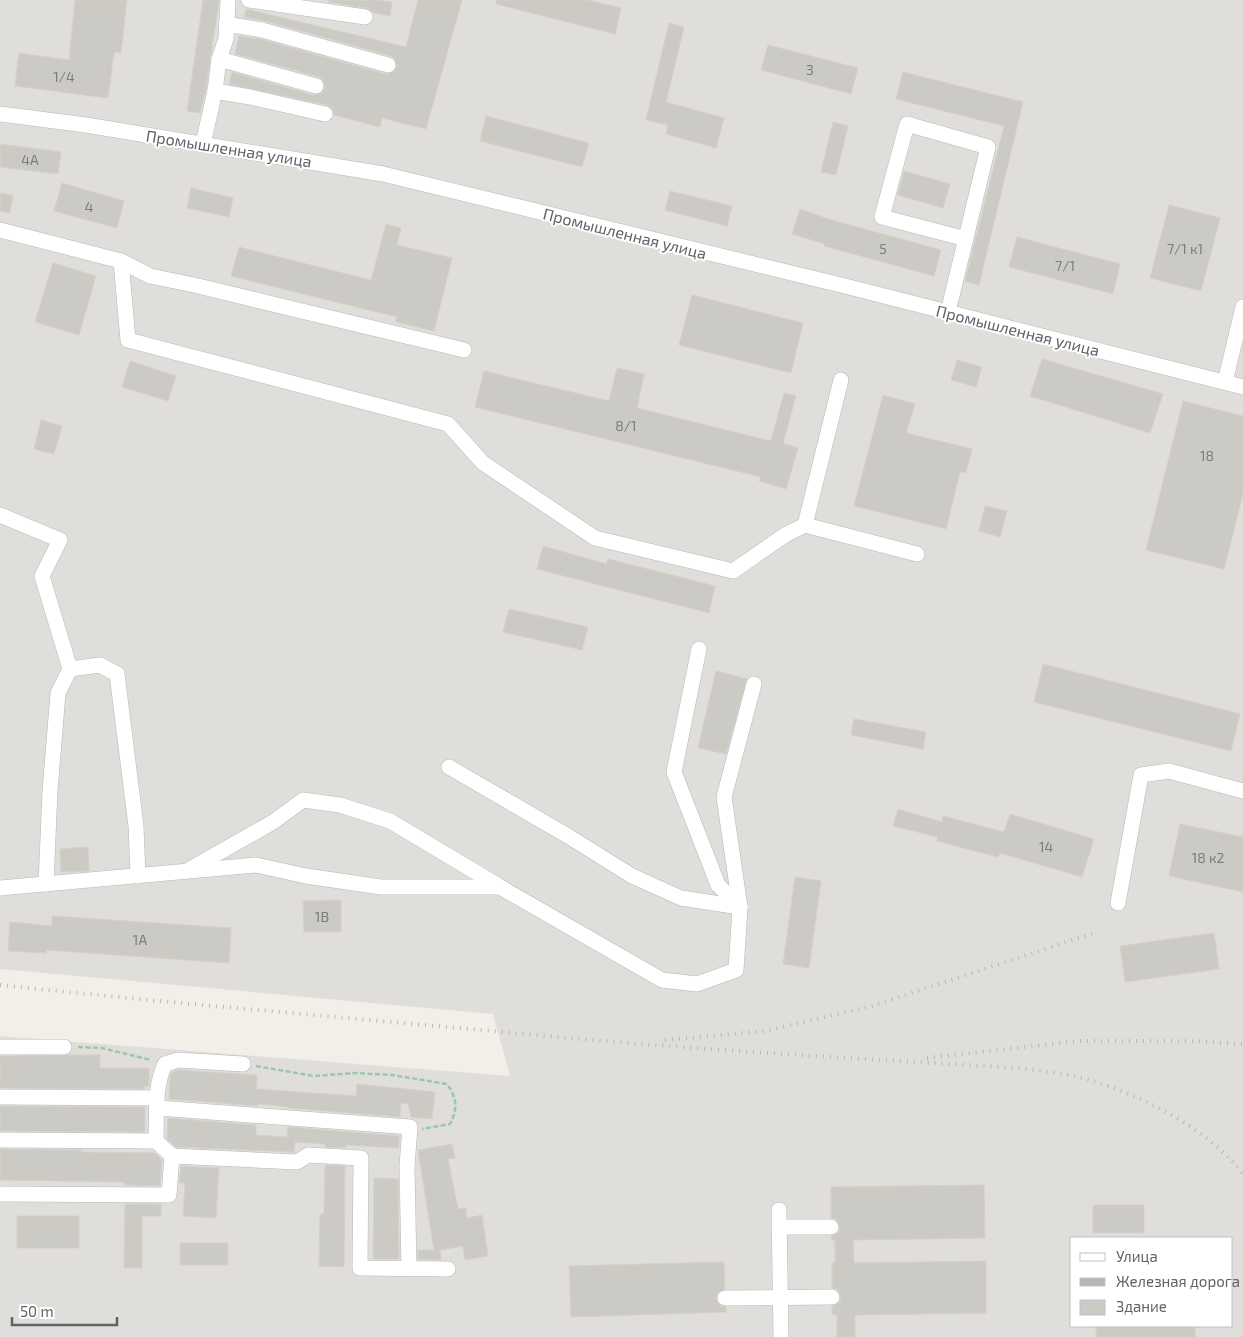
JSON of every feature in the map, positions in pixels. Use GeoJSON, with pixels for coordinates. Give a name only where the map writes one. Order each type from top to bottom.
{"type":"FeatureCollection","features":[{"type":"Feature","properties":{"kind":"street"},"geometry":{"type":"LineString","coordinates":[[203,144],[215,91],[219,59],[226,39],[228,0]]}},
{"type":"Feature","properties":{"kind":"street"},"geometry":{"type":"LineString","coordinates":[[249,0],[365,17]]}},
{"type":"Feature","properties":{"kind":"street"},"geometry":{"type":"LineString","coordinates":[[226,24],[262,30],[388,65]]}},
{"type":"Feature","properties":{"kind":"street"},"geometry":{"type":"LineString","coordinates":[[219,59],[316,86]]}},
{"type":"Feature","properties":{"kind":"street"},"geometry":{"type":"LineString","coordinates":[[215,91],[325,114]]}},
{"type":"Feature","properties":{"kind":"street","name":"Промышленная улица"},"geometry":{"type":"LineString","coordinates":[[0,114],[86,125],[383,174],[948,312],[1243,387]]}},
{"type":"Feature","properties":{"kind":"street"},"geometry":{"type":"LineString","coordinates":[[948,312],[966,239],[988,147],[907,124],[882,217],[966,239]]}},
{"type":"Feature","properties":{"kind":"street"},"geometry":{"type":"LineString","coordinates":[[0,230],[121,261],[150,276],[464,350]]}},
{"type":"Feature","properties":{"kind":"street"},"geometry":{"type":"LineString","coordinates":[[121,261],[128,340],[448,424],[483,463],[596,538],[733,571],[785,535],[805,525],[917,554]]}},
{"type":"Feature","properties":{"kind":"street"},"geometry":{"type":"LineString","coordinates":[[1225,382],[1243,307]]}},
{"type":"Feature","properties":{"kind":"street"},"geometry":{"type":"LineString","coordinates":[[805,525],[841,380]]}},
{"type":"Feature","properties":{"kind":"street"},"geometry":{"type":"LineString","coordinates":[[0,515],[60,540],[42,576],[70,669],[58,693],[50,791],[46,884]]}},
{"type":"Feature","properties":{"kind":"street"},"geometry":{"type":"LineString","coordinates":[[699,649],[674,772],[718,885],[740,908]]}},
{"type":"Feature","properties":{"kind":"street"},"geometry":{"type":"LineString","coordinates":[[70,669],[100,665],[117,674],[136,826],[138,876]]}},
{"type":"Feature","properties":{"kind":"street"},"geometry":{"type":"LineString","coordinates":[[185,871],[273,822],[303,800],[340,805],[390,821],[662,980],[697,984],[736,970],[740,908],[724,796],[754,684]]}},
{"type":"Feature","properties":{"kind":"street"},"geometry":{"type":"LineString","coordinates":[[449,767],[632,876],[681,898],[740,908]]}},
{"type":"Feature","properties":{"kind":"street"},"geometry":{"type":"LineString","coordinates":[[1118,903],[1141,775],[1169,771],[1243,791]]}},
{"type":"Feature","properties":{"kind":"street"},"geometry":{"type":"LineString","coordinates":[[3,891],[46,884],[256,865],[306,876],[381,887],[500,887]]}},
{"type":"Feature","properties":{"kind":"street"},"geometry":{"type":"LineString","coordinates":[[0,1047],[64,1047]]}},
{"type":"Feature","properties":{"kind":"street"},"geometry":{"type":"LineString","coordinates":[[156,1140],[157,1103],[161,1073],[165,1064],[178,1060],[243,1064]]}},
{"type":"Feature","properties":{"kind":"street"},"geometry":{"type":"LineString","coordinates":[[0,1097],[157,1103],[410,1127],[407,1166],[409,1268]]}},
{"type":"Feature","properties":{"kind":"street"},"geometry":{"type":"LineString","coordinates":[[0,1140],[156,1140],[172,1156],[297,1162],[308,1155],[361,1158],[360,1268],[448,1268]]}},
{"type":"Feature","properties":{"kind":"street"},"geometry":{"type":"LineString","coordinates":[[0,1194],[168,1195],[172,1156]]}},
{"type":"Feature","properties":{"kind":"street"},"geometry":{"type":"LineString","coordinates":[[779,1210],[781,1337]]}},
{"type":"Feature","properties":{"kind":"street"},"geometry":{"type":"LineString","coordinates":[[779,1227],[831,1227]]}},
{"type":"Feature","properties":{"kind":"street"},"geometry":{"type":"LineString","coordinates":[[725,1298],[832,1296]]}},
{"type":"Feature","properties":{"kind":"path"},"geometry":{"type":"LineString","coordinates":[[64,1047],[102,1048],[165,1064]]}},
{"type":"Feature","properties":{"kind":"path"},"geometry":{"type":"LineString","coordinates":[[243,1064],[314,1076],[356,1073],[392,1075],[447,1084],[454,1093],[456,1113],[450,1124],[426,1129],[410,1127]]}},
{"type":"Feature","properties":{"kind":"shaded area"},"geometry":{"type":"Polygon","coordinates":[[[0,0],[1243,0],[1243,1337],[0,1337],[0,1036],[510,1076],[493,1014],[0,969],[0,0]]]}},
{"type":"Feature","properties":{"kind":"building"},"geometry":{"type":"Polygon","coordinates":[[[75,0],[127,0],[121,53],[114,52],[108,98],[15,86],[19,53],[69,60],[75,0]]]}},
{"type":"Feature","properties":{"kind":"building"},"geometry":{"type":"Polygon","coordinates":[[[203,0],[219,0],[206,89],[200,113],[187,111],[203,0]]]}},
{"type":"Feature","properties":{"kind":"building"},"geometry":{"type":"Polygon","coordinates":[[[328,0],[378,0],[392,2],[390,16],[374,13],[366,8],[328,2],[328,0]]]}},
{"type":"Feature","properties":{"kind":"building"},"geometry":{"type":"Polygon","coordinates":[[[418,0],[462,0],[426,129],[382,118],[380,127],[334,115],[332,108],[327,105],[229,84],[232,72],[313,95],[322,93],[325,88],[323,80],[319,77],[235,54],[239,36],[260,39],[385,74],[394,72],[397,67],[395,59],[391,56],[265,21],[244,17],[246,9],[406,47],[418,0]]]}},
{"type":"Feature","properties":{"kind":"building"},"geometry":{"type":"Polygon","coordinates":[[[496,0],[588,0],[621,8],[615,34],[496,4],[496,0]]]}},
{"type":"Feature","properties":{"kind":"building"},"geometry":{"type":"Polygon","coordinates":[[[669,23],[684,27],[666,102],[724,118],[716,148],[666,134],[668,125],[646,120],[669,23]]]}},
{"type":"Feature","properties":{"kind":"building"},"geometry":{"type":"Polygon","coordinates":[[[768,45],[858,68],[851,94],[761,70],[768,45]]]}},
{"type":"Feature","properties":{"kind":"building"},"geometry":{"type":"Polygon","coordinates":[[[903,72],[1023,102],[979,285],[965,281],[1004,126],[896,99],[903,72]]]}},
{"type":"Feature","properties":{"kind":"building"},"geometry":{"type":"Polygon","coordinates":[[[486,116],[589,143],[582,167],[480,141],[486,116]]]}},
{"type":"Feature","properties":{"kind":"building"},"geometry":{"type":"Polygon","coordinates":[[[833,122],[848,126],[836,175],[821,172],[833,122]]]}},
{"type":"Feature","properties":{"kind":"building"},"geometry":{"type":"Polygon","coordinates":[[[0,144],[61,152],[58,174],[0,167],[0,144]]]}},
{"type":"Feature","properties":{"kind":"building"},"geometry":{"type":"Polygon","coordinates":[[[904,171],[950,184],[943,208],[898,195],[904,171]]]}},
{"type":"Feature","properties":{"kind":"building"},"geometry":{"type":"Polygon","coordinates":[[[62,183],[124,201],[117,228],[54,211],[62,183]]]}},
{"type":"Feature","properties":{"kind":"building"},"geometry":{"type":"Polygon","coordinates":[[[191,188],[233,198],[229,217],[187,208],[191,188]]]}},
{"type":"Feature","properties":{"kind":"building"},"geometry":{"type":"Polygon","coordinates":[[[670,191],[732,206],[727,226],[665,210],[670,191]]]}},
{"type":"Feature","properties":{"kind":"building"},"geometry":{"type":"Polygon","coordinates":[[[0,193],[13,195],[10,213],[0,211],[0,193]]]}},
{"type":"Feature","properties":{"kind":"building"},"geometry":{"type":"Polygon","coordinates":[[[1169,205],[1220,218],[1201,291],[1150,278],[1169,205]]]}},
{"type":"Feature","properties":{"kind":"building"},"geometry":{"type":"Polygon","coordinates":[[[800,209],[828,219],[941,250],[934,276],[824,246],[825,244],[792,234],[800,209]]]}},
{"type":"Feature","properties":{"kind":"building"},"geometry":{"type":"Polygon","coordinates":[[[386,224],[401,228],[397,245],[452,258],[434,331],[396,322],[397,317],[231,276],[239,247],[371,280],[386,224]]]}},
{"type":"Feature","properties":{"kind":"building"},"geometry":{"type":"Polygon","coordinates":[[[1017,237],[1120,264],[1113,294],[1009,267],[1017,237]]]}},
{"type":"Feature","properties":{"kind":"building"},"geometry":{"type":"Polygon","coordinates":[[[53,263],[96,276],[79,335],[35,322],[53,263]]]}},
{"type":"Feature","properties":{"kind":"building"},"geometry":{"type":"Polygon","coordinates":[[[692,295],[803,323],[791,373],[679,345],[692,295]]]}},
{"type":"Feature","properties":{"kind":"building"},"geometry":{"type":"Polygon","coordinates":[[[1042,359],[1163,394],[1150,433],[1030,396],[1042,359]]]}},
{"type":"Feature","properties":{"kind":"building"},"geometry":{"type":"Polygon","coordinates":[[[957,360],[982,367],[976,387],[951,380],[957,360]]]}},
{"type":"Feature","properties":{"kind":"building"},"geometry":{"type":"Polygon","coordinates":[[[130,361],[176,376],[168,401],[122,387],[130,361]]]}},
{"type":"Feature","properties":{"kind":"building"},"geometry":{"type":"Polygon","coordinates":[[[617,368],[644,374],[637,408],[771,441],[784,393],[796,396],[783,443],[798,448],[786,489],[759,481],[761,477],[475,407],[484,371],[609,401],[617,368]]]}},
{"type":"Feature","properties":{"kind":"building"},"geometry":{"type":"Polygon","coordinates":[[[883,395],[915,404],[906,433],[972,449],[966,473],[960,472],[946,529],[854,506],[883,395]]]}},
{"type":"Feature","properties":{"kind":"building"},"geometry":{"type":"Polygon","coordinates":[[[1183,401],[1243,416],[1243,494],[1224,569],[1146,550],[1183,401]]]}},
{"type":"Feature","properties":{"kind":"building"},"geometry":{"type":"Polygon","coordinates":[[[41,420],[62,426],[54,454],[34,449],[41,420]]]}},
{"type":"Feature","properties":{"kind":"building"},"geometry":{"type":"Polygon","coordinates":[[[985,506],[1007,511],[1000,537],[979,531],[985,506]]]}},
{"type":"Feature","properties":{"kind":"building"},"geometry":{"type":"Polygon","coordinates":[[[543,546],[606,564],[608,559],[715,586],[709,613],[537,569],[543,546]]]}},
{"type":"Feature","properties":{"kind":"building"},"geometry":{"type":"Polygon","coordinates":[[[509,609],[588,627],[582,650],[503,632],[509,609]]]}},
{"type":"Feature","properties":{"kind":"building"},"geometry":{"type":"Polygon","coordinates":[[[1043,664],[1240,714],[1231,751],[1034,702],[1043,664]]]}},
{"type":"Feature","properties":{"kind":"building"},"geometry":{"type":"Polygon","coordinates":[[[716,671],[747,679],[726,754],[698,748],[716,671]]]}},
{"type":"Feature","properties":{"kind":"building"},"geometry":{"type":"Polygon","coordinates":[[[854,719],[926,732],[923,749],[851,735],[854,719]]]}},
{"type":"Feature","properties":{"kind":"building"},"geometry":{"type":"Polygon","coordinates":[[[898,809],[942,822],[943,816],[1004,832],[1010,814],[1094,839],[1082,877],[1000,853],[998,857],[937,841],[938,837],[893,826],[898,809]]]}},
{"type":"Feature","properties":{"kind":"building"},"geometry":{"type":"Polygon","coordinates":[[[1180,824],[1243,837],[1243,892],[1169,876],[1180,824]]]}},
{"type":"Feature","properties":{"kind":"building"},"geometry":{"type":"Polygon","coordinates":[[[88,847],[89,871],[61,872],[60,849],[88,847]]]}},
{"type":"Feature","properties":{"kind":"building"},"geometry":{"type":"Polygon","coordinates":[[[795,877],[821,881],[809,968],[783,964],[795,877]]]}},
{"type":"Feature","properties":{"kind":"building"},"geometry":{"type":"Polygon","coordinates":[[[341,900],[341,932],[304,932],[303,901],[341,900]]]}},
{"type":"Feature","properties":{"kind":"building"},"geometry":{"type":"Polygon","coordinates":[[[52,916],[231,928],[229,963],[47,950],[46,953],[8,951],[10,922],[52,926],[52,916]]]}},
{"type":"Feature","properties":{"kind":"building"},"geometry":{"type":"Polygon","coordinates":[[[1214,933],[1219,969],[1125,982],[1120,946],[1214,933]]]}},
{"type":"Feature","properties":{"kind":"building"},"geometry":{"type":"Polygon","coordinates":[[[100,1055],[100,1068],[149,1068],[149,1086],[144,1086],[144,1089],[0,1088],[0,1056],[100,1055]]]}},
{"type":"Feature","properties":{"kind":"building"},"geometry":{"type":"Polygon","coordinates":[[[178,1070],[257,1075],[256,1089],[356,1096],[357,1084],[435,1092],[432,1119],[411,1117],[408,1103],[401,1104],[400,1117],[258,1104],[257,1106],[169,1099],[170,1076],[172,1072],[178,1070]]]}},
{"type":"Feature","properties":{"kind":"building"},"geometry":{"type":"Polygon","coordinates":[[[0,1106],[145,1107],[145,1132],[0,1131],[0,1106]]]}},
{"type":"Feature","properties":{"kind":"building"},"geometry":{"type":"Polygon","coordinates":[[[168,1118],[256,1125],[256,1135],[287,1137],[288,1127],[399,1136],[399,1148],[346,1145],[346,1148],[325,1147],[325,1144],[295,1142],[294,1152],[176,1147],[167,1139],[168,1118]]]}},
{"type":"Feature","properties":{"kind":"building"},"geometry":{"type":"Polygon","coordinates":[[[452,1144],[455,1158],[448,1159],[458,1209],[466,1208],[467,1218],[482,1215],[488,1256],[465,1260],[463,1246],[440,1250],[441,1260],[418,1259],[418,1250],[434,1250],[418,1150],[452,1144]]]}},
{"type":"Feature","properties":{"kind":"building"},"geometry":{"type":"Polygon","coordinates":[[[0,1149],[155,1153],[162,1160],[160,1186],[125,1185],[125,1182],[0,1180],[0,1149]]]}},
{"type":"Feature","properties":{"kind":"building"},"geometry":{"type":"Polygon","coordinates":[[[325,1165],[345,1166],[344,1267],[319,1266],[320,1215],[324,1213],[325,1165]]]}},
{"type":"Feature","properties":{"kind":"building"},"geometry":{"type":"Polygon","coordinates":[[[181,1166],[219,1168],[216,1218],[183,1216],[185,1183],[179,1183],[181,1166]]]}},
{"type":"Feature","properties":{"kind":"building"},"geometry":{"type":"Polygon","coordinates":[[[374,1178],[398,1179],[399,1259],[373,1259],[374,1178]]]}},
{"type":"Feature","properties":{"kind":"building"},"geometry":{"type":"Polygon","coordinates":[[[984,1185],[985,1238],[853,1240],[854,1263],[986,1261],[986,1313],[855,1315],[855,1337],[837,1337],[837,1315],[832,1315],[832,1306],[840,1302],[841,1296],[837,1289],[832,1288],[832,1263],[835,1263],[835,1240],[832,1240],[831,1236],[839,1232],[840,1227],[836,1219],[831,1218],[831,1187],[984,1185]]]}},
{"type":"Feature","properties":{"kind":"building"},"geometry":{"type":"Polygon","coordinates":[[[125,1204],[161,1204],[161,1216],[142,1216],[142,1268],[124,1268],[125,1204]]]}},
{"type":"Feature","properties":{"kind":"building"},"geometry":{"type":"Polygon","coordinates":[[[1093,1205],[1144,1205],[1144,1233],[1093,1233],[1093,1205]]]}},
{"type":"Feature","properties":{"kind":"building"},"geometry":{"type":"Polygon","coordinates":[[[17,1216],[79,1216],[79,1248],[17,1248],[17,1216]]]}},
{"type":"Feature","properties":{"kind":"building"},"geometry":{"type":"Polygon","coordinates":[[[180,1243],[228,1243],[228,1265],[180,1265],[180,1243]]]}},
{"type":"Feature","properties":{"kind":"building"},"geometry":{"type":"Polygon","coordinates":[[[724,1262],[725,1289],[717,1293],[716,1299],[720,1306],[726,1307],[726,1312],[571,1317],[569,1266],[724,1262]]]}},
{"type":"Feature","properties":{"kind":"building"},"geometry":{"type":"Polygon","coordinates":[[[1096,1327],[1195,1327],[1195,1337],[1096,1337],[1096,1327]]]}},
{"type":"Feature","properties":{"kind":"railway"},"geometry":{"type":"LineString","coordinates":[[665,1040],[765,1031],[872,1006],[1097,932]]}},
{"type":"Feature","properties":{"kind":"railway"},"geometry":{"type":"LineString","coordinates":[[0,985],[629,1043],[993,1066],[1075,1076],[1134,1096],[1175,1117],[1213,1143],[1243,1174]]}},
{"type":"Feature","properties":{"kind":"railway"},"geometry":{"type":"LineString","coordinates":[[927,1058],[1078,1041],[1189,1041],[1243,1044]]}}]}
